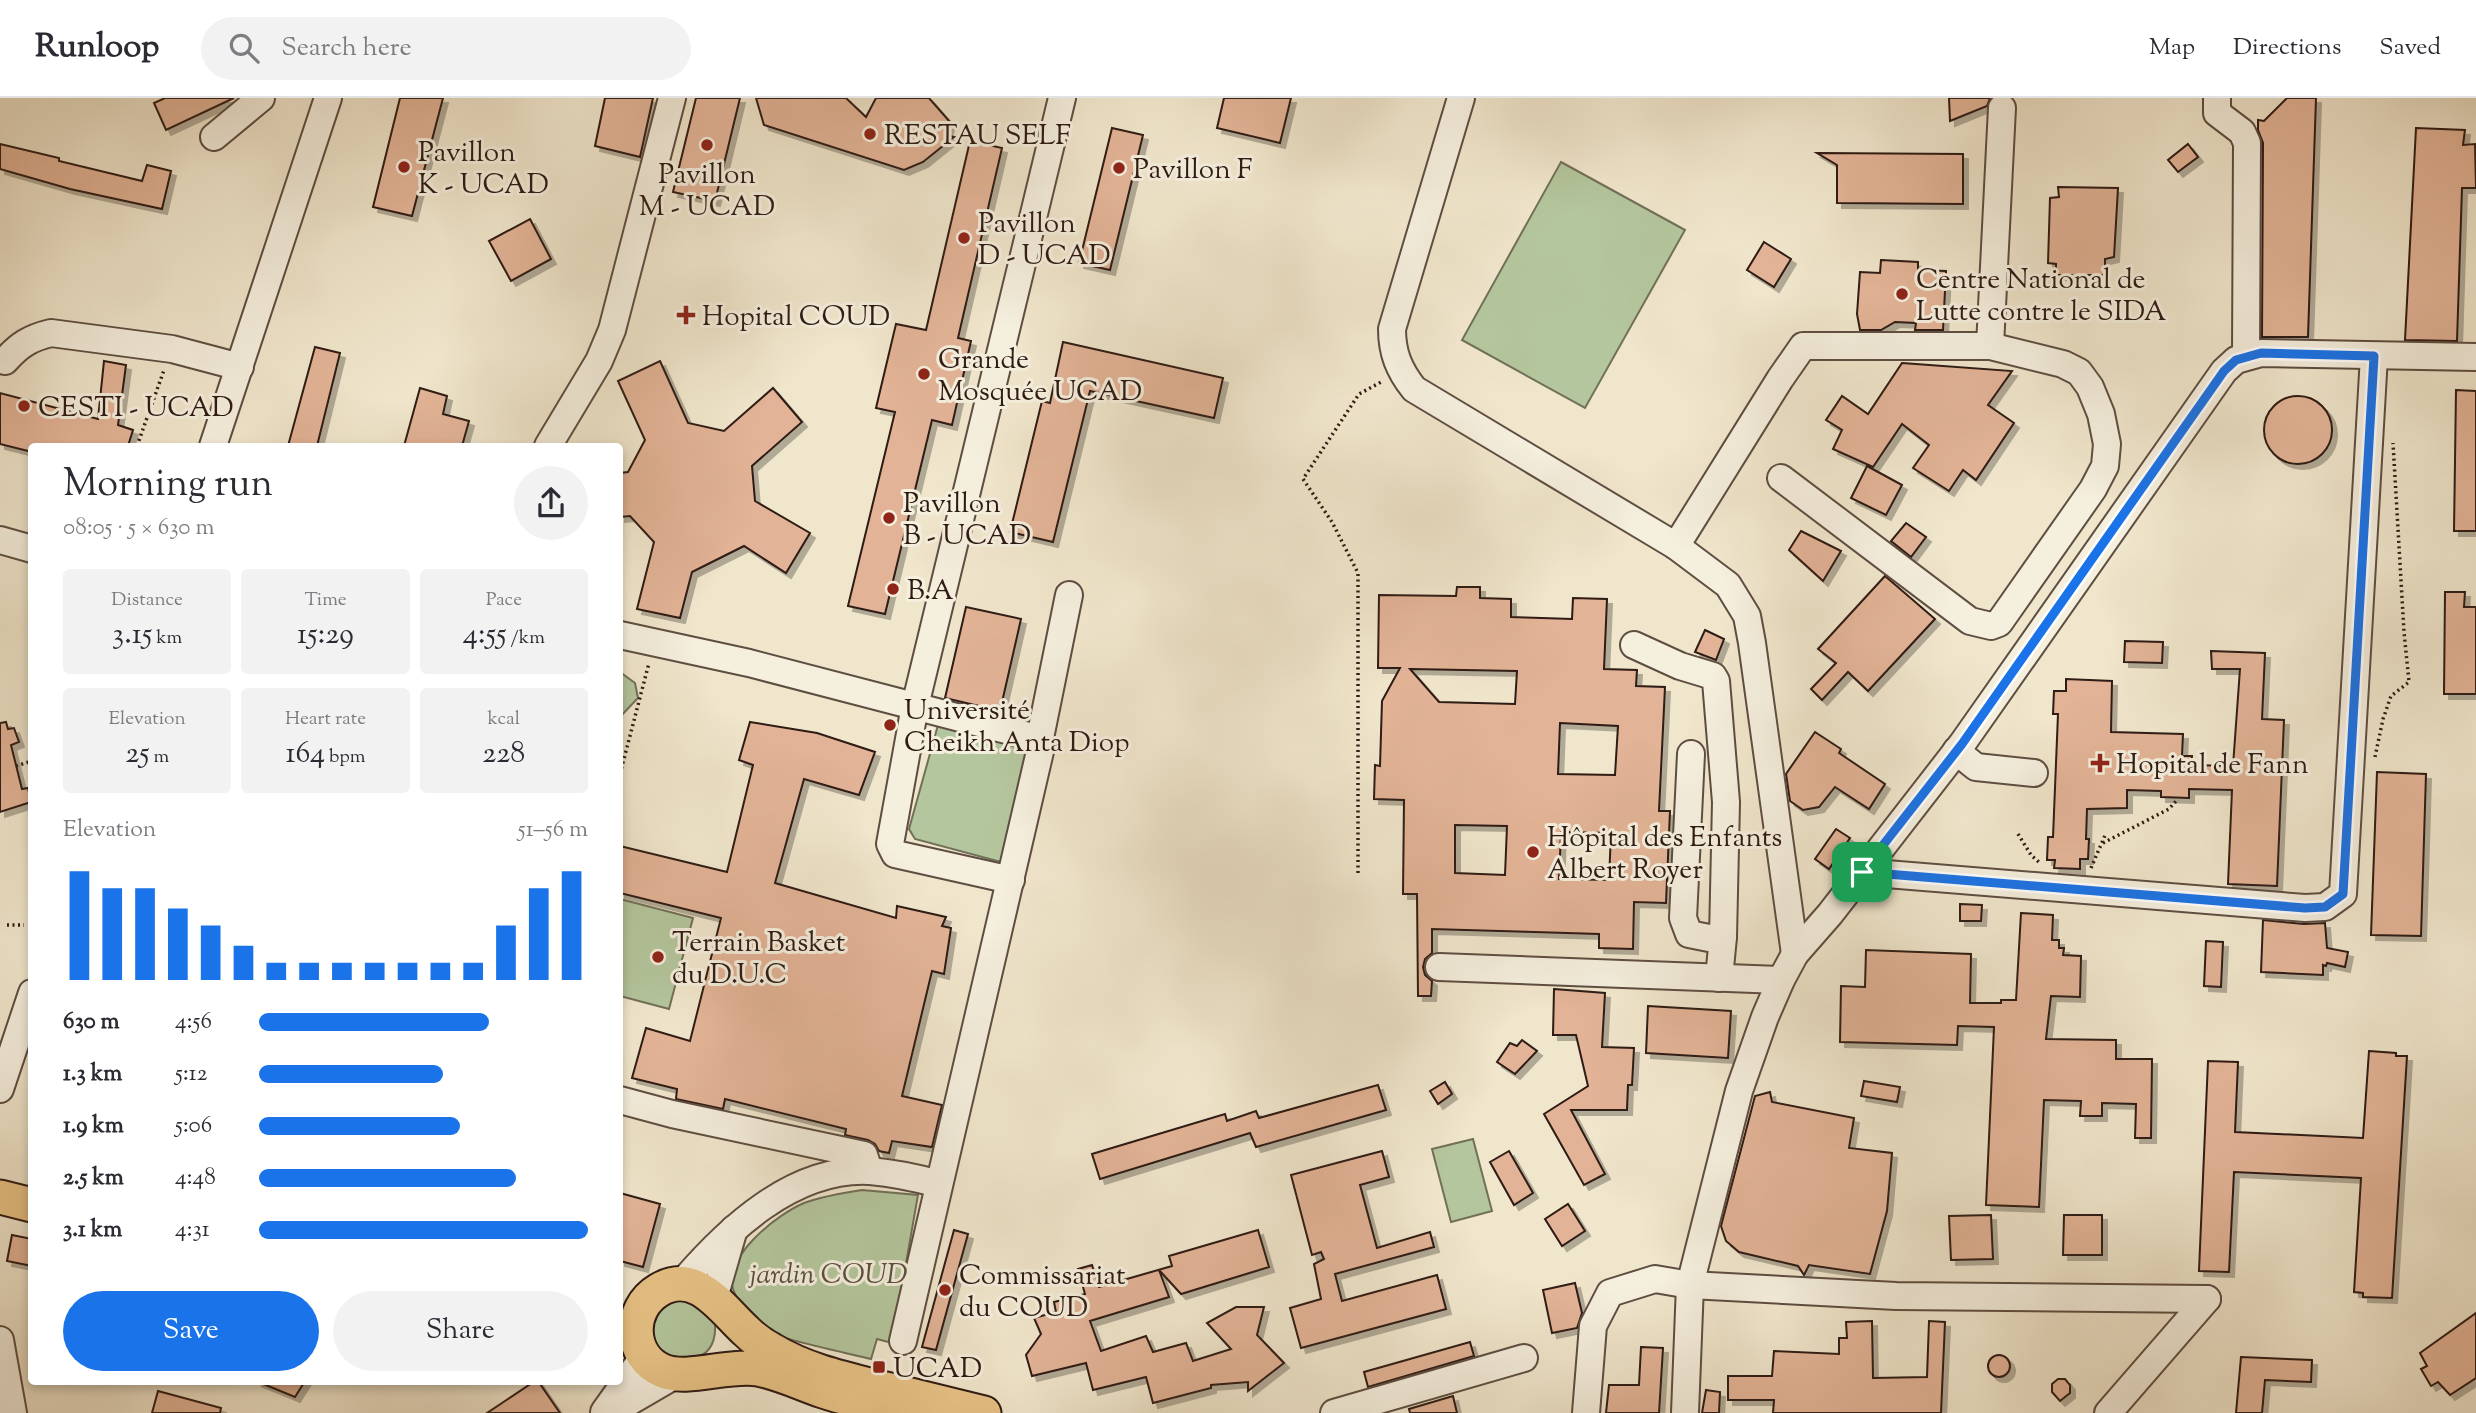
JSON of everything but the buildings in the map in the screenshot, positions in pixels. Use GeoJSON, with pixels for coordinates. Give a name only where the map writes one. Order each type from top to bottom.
{"type":"FeatureCollection","features":[{"type":"Feature","properties":{"kind":"main road"},"geometry":{"type":"LineString","coordinates":[[0,1176],[28,1183]]}},
{"type":"Feature","properties":{"kind":"main road"},"geometry":{"type":"LineString","coordinates":[[0,1197],[28,1204]]}},
{"type":"Feature","properties":{"kind":"main road"},"geometry":{"type":"LineString","coordinates":[[669,1287],[651,1295],[638,1316],[635,1329],[635,1347],[662,1371],[686,1373],[744,1367],[760,1369],[827,1393],[905,1413]]}},
{"type":"Feature","properties":{"kind":"main road"},"geometry":{"type":"LineString","coordinates":[[623,1294],[669,1287],[701,1289],[748,1333],[790,1361],[831,1376],[984,1413]]}},
{"type":"Feature","properties":{"kind":"main road"},"geometry":{"type":"LineString","coordinates":[[686,1373],[713,1361],[722,1348],[726,1321],[716,1301]]}},
{"type":"Feature","properties":{"kind":"street"},"geometry":{"type":"LineString","coordinates":[[214,137],[261,98]]}},
{"type":"Feature","properties":{"kind":"street"},"geometry":{"type":"LineString","coordinates":[[214,443],[328,98]]}},
{"type":"Feature","properties":{"kind":"street"},"geometry":{"type":"LineString","coordinates":[[550,443],[599,361],[612,330],[672,98]]}},
{"type":"Feature","properties":{"kind":"street"},"geometry":{"type":"LineString","coordinates":[[1011,880],[895,854],[890,844],[915,706],[1062,98]]}},
{"type":"Feature","properties":{"kind":"street"},"geometry":{"type":"LineString","coordinates":[[1461,98],[1392,329],[1392,347],[1401,371],[1414,389],[1676,546],[1728,585],[1746,616],[1795,954]]}},
{"type":"Feature","properties":{"kind":"street"},"geometry":{"type":"LineString","coordinates":[[2217,98],[2217,113],[2242,132],[2247,143],[2246,356]]}},
{"type":"Feature","properties":{"kind":"street"},"geometry":{"type":"LineString","coordinates":[[1990,346],[2002,108]]}},
{"type":"Feature","properties":{"kind":"street"},"geometry":{"type":"LineString","coordinates":[[5,361],[19,345],[51,333],[172,349],[240,367]]}},
{"type":"Feature","properties":{"kind":"street"},"geometry":{"type":"LineString","coordinates":[[1676,546],[1803,346],[1990,346],[2063,364],[2080,372],[2090,387],[2101,414],[2107,443],[2105,466],[2093,489],[1999,623],[1991,626],[1970,621],[1781,478]]}},
{"type":"Feature","properties":{"kind":"street"},"geometry":{"type":"LineString","coordinates":[[1685,1413],[1690,1285],[1739,1091],[1781,980],[1795,954],[1956,751],[2224,371],[2236,360],[2261,353],[2476,357]]}},
{"type":"Feature","properties":{"kind":"street"},"geometry":{"type":"LineString","coordinates":[[1862,872],[2305,908],[2325,907],[2343,894],[2374,356]]}},
{"type":"Feature","properties":{"kind":"street"},"geometry":{"type":"LineString","coordinates":[[0,540],[28,548]]}},
{"type":"Feature","properties":{"kind":"street"},"geometry":{"type":"LineString","coordinates":[[1039,743],[1069,595]]}},
{"type":"Feature","properties":{"kind":"street"},"geometry":{"type":"LineString","coordinates":[[623,636],[749,663],[1033,737],[1041,747],[903,1341]]}},
{"type":"Feature","properties":{"kind":"street"},"geometry":{"type":"LineString","coordinates":[[1634,645],[1680,666],[1713,676],[1716,681],[1726,802],[1723,937],[1719,978]]}},
{"type":"Feature","properties":{"kind":"street"},"geometry":{"type":"LineString","coordinates":[[1956,751],[1976,767],[2034,773]]}},
{"type":"Feature","properties":{"kind":"street"},"geometry":{"type":"LineString","coordinates":[[1691,754],[1683,918],[1689,934],[1709,939],[1723,937]]}},
{"type":"Feature","properties":{"kind":"street"},"geometry":{"type":"LineString","coordinates":[[1439,967],[1781,980]]}},
{"type":"Feature","properties":{"kind":"street"},"geometry":{"type":"LineString","coordinates":[[0,1089],[28,1005]]}},
{"type":"Feature","properties":{"kind":"street"},"geometry":{"type":"LineString","coordinates":[[623,1101],[672,1114],[864,1155],[869,1171]]}},
{"type":"Feature","properties":{"kind":"street"},"geometry":{"type":"LineString","coordinates":[[669,1287],[734,1229],[792,1190],[813,1181],[840,1174],[869,1171],[939,1184]]}},
{"type":"Feature","properties":{"kind":"street"},"geometry":{"type":"LineString","coordinates":[[716,1301],[734,1229]]}},
{"type":"Feature","properties":{"kind":"street"},"geometry":{"type":"LineString","coordinates":[[1586,1413],[1593,1326],[1610,1293],[1655,1279],[1690,1285],[1896,1296],[2207,1299],[2108,1413]]}},
{"type":"Feature","properties":{"kind":"street"},"geometry":{"type":"LineString","coordinates":[[0,1340],[13,1413]]}},
{"type":"Feature","properties":{"kind":"street"},"geometry":{"type":"LineString","coordinates":[[623,1372],[635,1347]]}},
{"type":"Feature","properties":{"kind":"street"},"geometry":{"type":"LineString","coordinates":[[1348,1411],[1524,1358]]}},
{"type":"Feature","properties":{"kind":"street"},"geometry":{"type":"LineString","coordinates":[[610,1413],[686,1373]]}},
{"type":"Feature","properties":{"kind":"street"},"geometry":{"type":"LineString","coordinates":[[603,1413],[617,1385]]}},
{"type":"Feature","properties":{"kind":"path"},"geometry":{"type":"LineString","coordinates":[[139,443],[172,349]]}},
{"type":"Feature","properties":{"kind":"path"},"geometry":{"type":"LineString","coordinates":[[1358,873],[1358,573],[1332,522],[1303,479],[1359,394],[1401,371]]}},
{"type":"Feature","properties":{"kind":"path"},"geometry":{"type":"LineString","coordinates":[[2375,757],[2391,696],[2409,682],[2393,438]]}},
{"type":"Feature","properties":{"kind":"path"},"geometry":{"type":"LineString","coordinates":[[623,763],[654,644]]}},
{"type":"Feature","properties":{"kind":"path"},"geometry":{"type":"LineString","coordinates":[[16,766],[28,762]]}},
{"type":"Feature","properties":{"kind":"path"},"geometry":{"type":"LineString","coordinates":[[2101,844],[2169,809],[2176,802]]}},
{"type":"Feature","properties":{"kind":"path"},"geometry":{"type":"LineString","coordinates":[[2089,872],[2106,833]]}},
{"type":"Feature","properties":{"kind":"path"},"geometry":{"type":"LineString","coordinates":[[2018,834],[2031,855],[2047,870]]}},
{"type":"Feature","properties":{"kind":"path"},"geometry":{"type":"LineString","coordinates":[[7,925],[24,925]]}},
{"type":"Feature","properties":{"kind":"green space"},"geometry":{"type":"Polygon","coordinates":[[[1561,162],[1685,230],[1585,408],[1462,340],[1561,162]]]}},
{"type":"Feature","properties":{"kind":"green space"},"geometry":{"type":"Polygon","coordinates":[[[623,674],[635,683],[638,698],[623,714],[623,674]]]}},
{"type":"Feature","properties":{"kind":"green space"},"geometry":{"type":"Polygon","coordinates":[[[938,725],[1030,743],[1001,862],[915,839],[909,829],[938,725]]]}},
{"type":"Feature","properties":{"kind":"green space","name":"Terrain Basket du D.U.C"},"geometry":{"type":"Polygon","coordinates":[[[623,900],[693,918],[669,1009],[623,997],[623,900]]]}},
{"type":"Feature","properties":{"kind":"green space"},"geometry":{"type":"Polygon","coordinates":[[[1473,1139],[1492,1211],[1451,1222],[1432,1149],[1473,1139]]]}},
{"type":"Feature","properties":{"kind":"green space","name":"jardin COUD"},"geometry":{"type":"Polygon","coordinates":[[[862,1190],[918,1195],[892,1343],[877,1339],[871,1359],[767,1331],[743,1306],[733,1289],[732,1276],[744,1250],[767,1226],[793,1208],[818,1198],[862,1190]]]}},
{"type":"Feature","properties":{"kind":"green space"},"geometry":{"type":"Polygon","coordinates":[[[691,1296],[715,1322],[715,1332],[706,1352],[677,1364],[650,1345],[654,1308],[691,1296]]]}},
{"type":"Feature","properties":{"kind":"place","name":"RESTAU SELF"},"geometry":{"type":"Point","coordinates":[870,134]}},
{"type":"Feature","properties":{"kind":"place","name":"Pavillon M - UCAD"},"geometry":{"type":"Point","coordinates":[707,145]}},
{"type":"Feature","properties":{"kind":"place","name":"Pavillon K - UCAD"},"geometry":{"type":"Point","coordinates":[404,167]}},
{"type":"Feature","properties":{"kind":"place","name":"Pavillon F"},"geometry":{"type":"Point","coordinates":[1119,168]}},
{"type":"Feature","properties":{"kind":"place","name":"Pavillon D - UCAD"},"geometry":{"type":"Point","coordinates":[964,238]}},
{"type":"Feature","properties":{"kind":"place","name":"Centre National de Lutte contre le SIDA"},"geometry":{"type":"Point","coordinates":[1902,294]}},
{"type":"Feature","properties":{"kind":"place","name":"Hopital COUD"},"geometry":{"type":"Point","coordinates":[686,315]}},
{"type":"Feature","properties":{"kind":"place","name":"Grande Mosquée UCAD"},"geometry":{"type":"Point","coordinates":[924,374]}},
{"type":"Feature","properties":{"kind":"place","name":"CESTI - UCAD"},"geometry":{"type":"Point","coordinates":[24,406]}},
{"type":"Feature","properties":{"kind":"place","name":"Pavillon B - UCAD"},"geometry":{"type":"Point","coordinates":[889,518]}},
{"type":"Feature","properties":{"kind":"place","name":"B.A"},"geometry":{"type":"Point","coordinates":[893,589]}},
{"type":"Feature","properties":{"kind":"place","name":"Université Cheikh Anta Diop"},"geometry":{"type":"Point","coordinates":[890,725]}},
{"type":"Feature","properties":{"kind":"place","name":"Hopital de Fann"},"geometry":{"type":"Point","coordinates":[2100,763]}},
{"type":"Feature","properties":{"kind":"place","name":"Hôpital des Enfants Albert Royer"},"geometry":{"type":"Point","coordinates":[1533,852]}},
{"type":"Feature","properties":{"kind":"place","name":"Terrain Basket du D.U.C"},"geometry":{"type":"Point","coordinates":[658,957]}},
{"type":"Feature","properties":{"kind":"place","name":"Commissariat du COUD"},"geometry":{"type":"Point","coordinates":[945,1290]}},
{"type":"Feature","properties":{"kind":"place","name":"UCAD"},"geometry":{"type":"Point","coordinates":[879,1367]}},
{"type":"Feature","properties":{"kind":"route"},"geometry":{"type":"LineString","coordinates":[[2261,353],[2374,356],[2343,894],[2325,907],[2305,908],[2260,902],[2031,887],[1862,872],[1962,744],[2224,371],[2236,360],[2261,353]]}}]}
